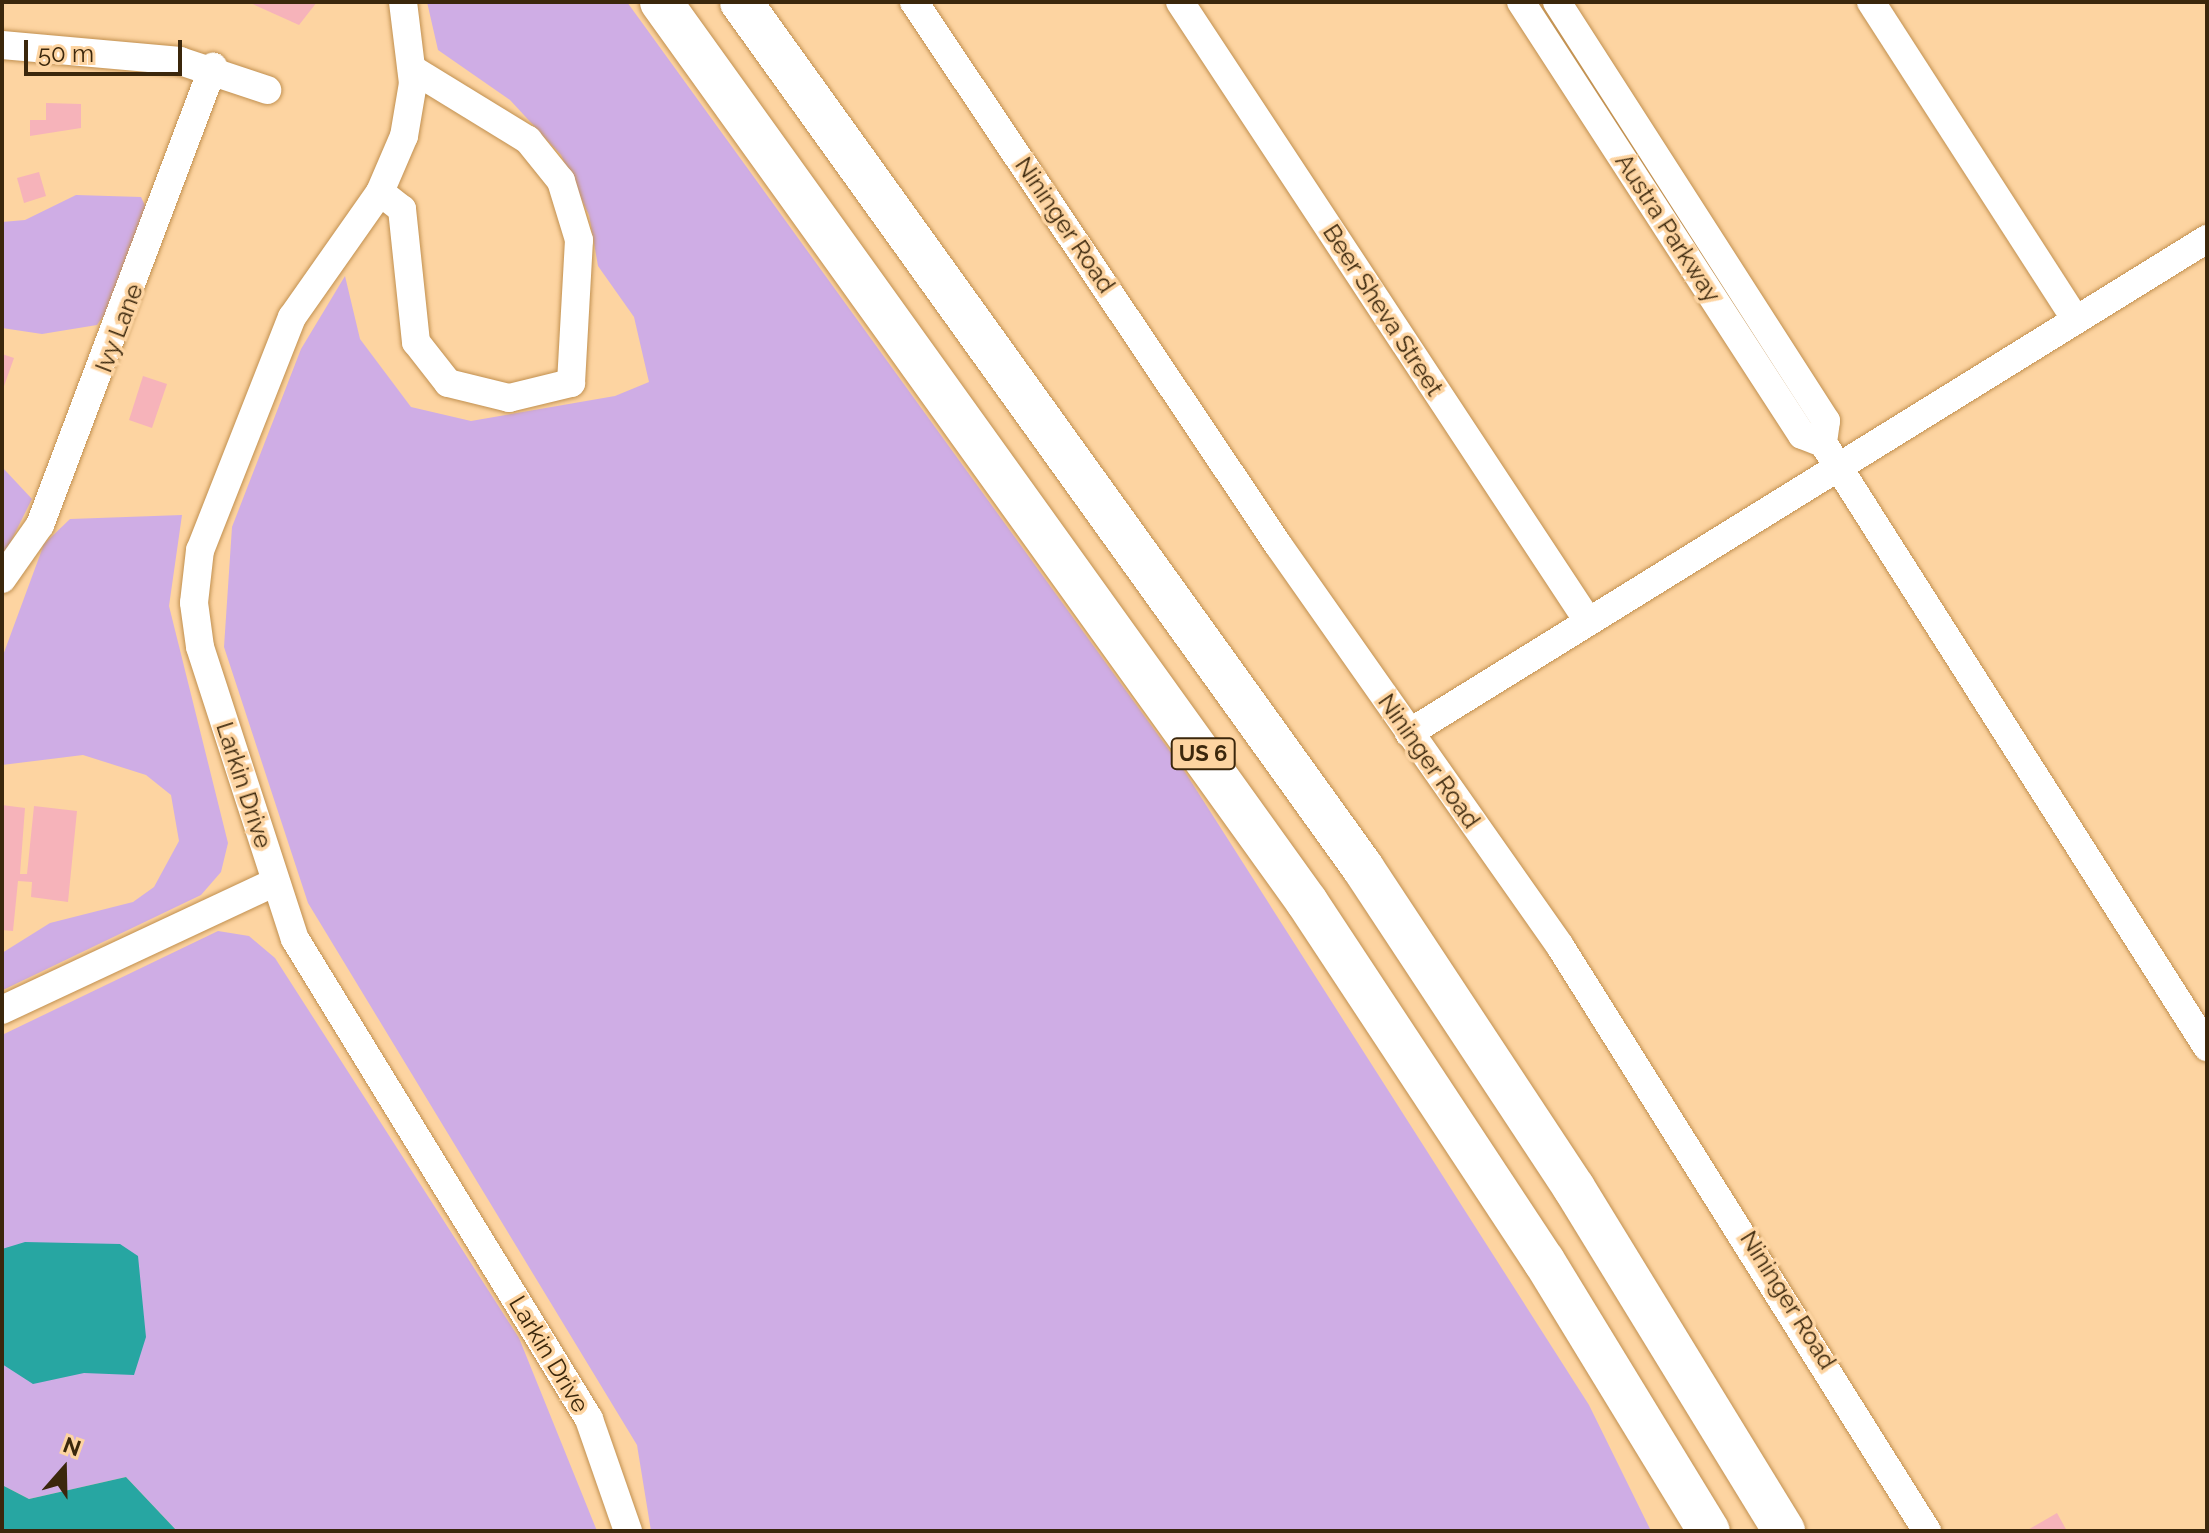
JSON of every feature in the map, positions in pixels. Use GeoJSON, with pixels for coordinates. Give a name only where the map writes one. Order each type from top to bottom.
{"type":"FeatureCollection","features":[{"type":"Feature","properties":{"kind":"highway","name":"US 6"},"geometry":{"type":"LineString","coordinates":[[661,2],[1307,902],[1536,1249],[1709,1531]]}},
{"type":"Feature","properties":{"kind":"highway","name":"US 6"},"geometry":{"type":"LineString","coordinates":[[741,2],[1363,868],[1574,1188],[1784,1531]]}},
{"type":"Feature","properties":{"kind":"street","name":"Larkin Drive"},"geometry":{"type":"LineString","coordinates":[[403,2],[412,69],[404,136],[380,192],[292,317],[200,550],[194,603],[200,647],[295,939],[589,1419],[628,1531]]}},
{"type":"Feature","properties":{"kind":"street","name":"Nininger Road"},"geometry":{"type":"LineString","coordinates":[[914,2],[1659,1096],[1927,1531]]}},
{"type":"Feature","properties":{"kind":"street","name":"Beer Sheva Street"},"geometry":{"type":"LineString","coordinates":[[1180,2],[1586,618]]}},
{"type":"Feature","properties":{"kind":"street","name":"Austra Parkway"},"geometry":{"type":"LineString","coordinates":[[1521,2],[1802,435],[1831,455]]}},
{"type":"Feature","properties":{"kind":"street","name":"Austra Parkway"},"geometry":{"type":"LineString","coordinates":[[1557,2],[1826,421],[1831,455]]}},
{"type":"Feature","properties":{"kind":"street"},"geometry":{"type":"LineString","coordinates":[[1871,2],[2076,320]]}},
{"type":"Feature","properties":{"kind":"street"},"geometry":{"type":"LineString","coordinates":[[2,45],[213,67],[267,90]]}},
{"type":"Feature","properties":{"kind":"street","name":"Ivy Lane"},"geometry":{"type":"LineString","coordinates":[[2,579],[40,525],[213,67]]}},
{"type":"Feature","properties":{"kind":"street"},"geometry":{"type":"LineString","coordinates":[[380,192],[402,209],[416,342],[448,383],[509,398],[571,383],[579,240],[561,181],[528,140],[412,69]]}},
{"type":"Feature","properties":{"kind":"street"},"geometry":{"type":"LineString","coordinates":[[1409,733],[1831,455],[2076,320],[2207,239]]}},
{"type":"Feature","properties":{"kind":"street"},"geometry":{"type":"LineString","coordinates":[[1831,455],[2207,1047]]}},
{"type":"Feature","properties":{"kind":"street"},"geometry":{"type":"LineString","coordinates":[[2,1010],[275,882]]}},
{"type":"Feature","properties":{"kind":"shaded area"},"geometry":{"type":"Polygon","coordinates":[[[427,2],[627,2],[1185,772],[1589,1405],[1651,1531],[651,1531],[637,1445],[308,903],[224,647],[232,527],[301,349],[345,276],[360,339],[411,407],[471,421],[615,396],[649,382],[634,317],[598,266],[589,215],[561,155],[510,100],[438,50],[427,2]]]}},
{"type":"Feature","properties":{"kind":"shaded area"},"geometry":{"type":"Polygon","coordinates":[[[76,195],[141,197],[152,220],[123,289],[97,325],[42,334],[2,328],[2,222],[25,220],[76,195]]]}},
{"type":"Feature","properties":{"kind":"shaded area"},"geometry":{"type":"Polygon","coordinates":[[[2,467],[32,499],[2,559],[2,467]]]}},
{"type":"Feature","properties":{"kind":"shaded area"},"geometry":{"type":"Polygon","coordinates":[[[182,515],[169,606],[228,843],[221,872],[201,895],[3,990],[2,953],[50,923],[133,902],[154,887],[179,841],[171,795],[146,775],[83,755],[2,765],[2,658],[44,544],[70,519],[182,515]]]}},
{"type":"Feature","properties":{"kind":"shaded area"},"geometry":{"type":"Polygon","coordinates":[[[218,931],[249,936],[275,958],[519,1338],[597,1531],[177,1531],[126,1477],[29,1499],[2,1485],[2,1035],[218,931]]]}},
{"type":"Feature","properties":{"kind":"water"},"geometry":{"type":"Polygon","coordinates":[[[25,1242],[120,1244],[138,1256],[146,1337],[134,1375],[84,1373],[33,1384],[2,1364],[2,1249],[25,1242]]]}},
{"type":"Feature","properties":{"kind":"water"},"geometry":{"type":"Polygon","coordinates":[[[126,1477],[177,1531],[2,1531],[2,1485],[29,1499],[126,1477]]]}},
{"type":"Feature","properties":{"kind":"building"},"geometry":{"type":"Polygon","coordinates":[[[248,2],[317,2],[299,25],[248,2]]]}},
{"type":"Feature","properties":{"kind":"building"},"geometry":{"type":"Polygon","coordinates":[[[46,103],[81,104],[81,128],[30,136],[30,120],[46,120],[46,103]]]}},
{"type":"Feature","properties":{"kind":"building"},"geometry":{"type":"Polygon","coordinates":[[[39,172],[46,196],[24,203],[17,178],[39,172]]]}},
{"type":"Feature","properties":{"kind":"building"},"geometry":{"type":"Polygon","coordinates":[[[2,354],[14,358],[3,389],[2,389],[2,354]]]}},
{"type":"Feature","properties":{"kind":"building"},"geometry":{"type":"Polygon","coordinates":[[[143,376],[167,384],[152,428],[129,420],[143,376]]]}},
{"type":"Feature","properties":{"kind":"building"},"geometry":{"type":"Polygon","coordinates":[[[2,805],[25,808],[20,874],[27,874],[34,806],[77,811],[68,902],[31,897],[32,882],[18,881],[13,931],[2,930],[2,805]]]}},
{"type":"Feature","properties":{"kind":"building"},"geometry":{"type":"Polygon","coordinates":[[[2057,1513],[2067,1531],[2026,1531],[2057,1513]]]}}]}
